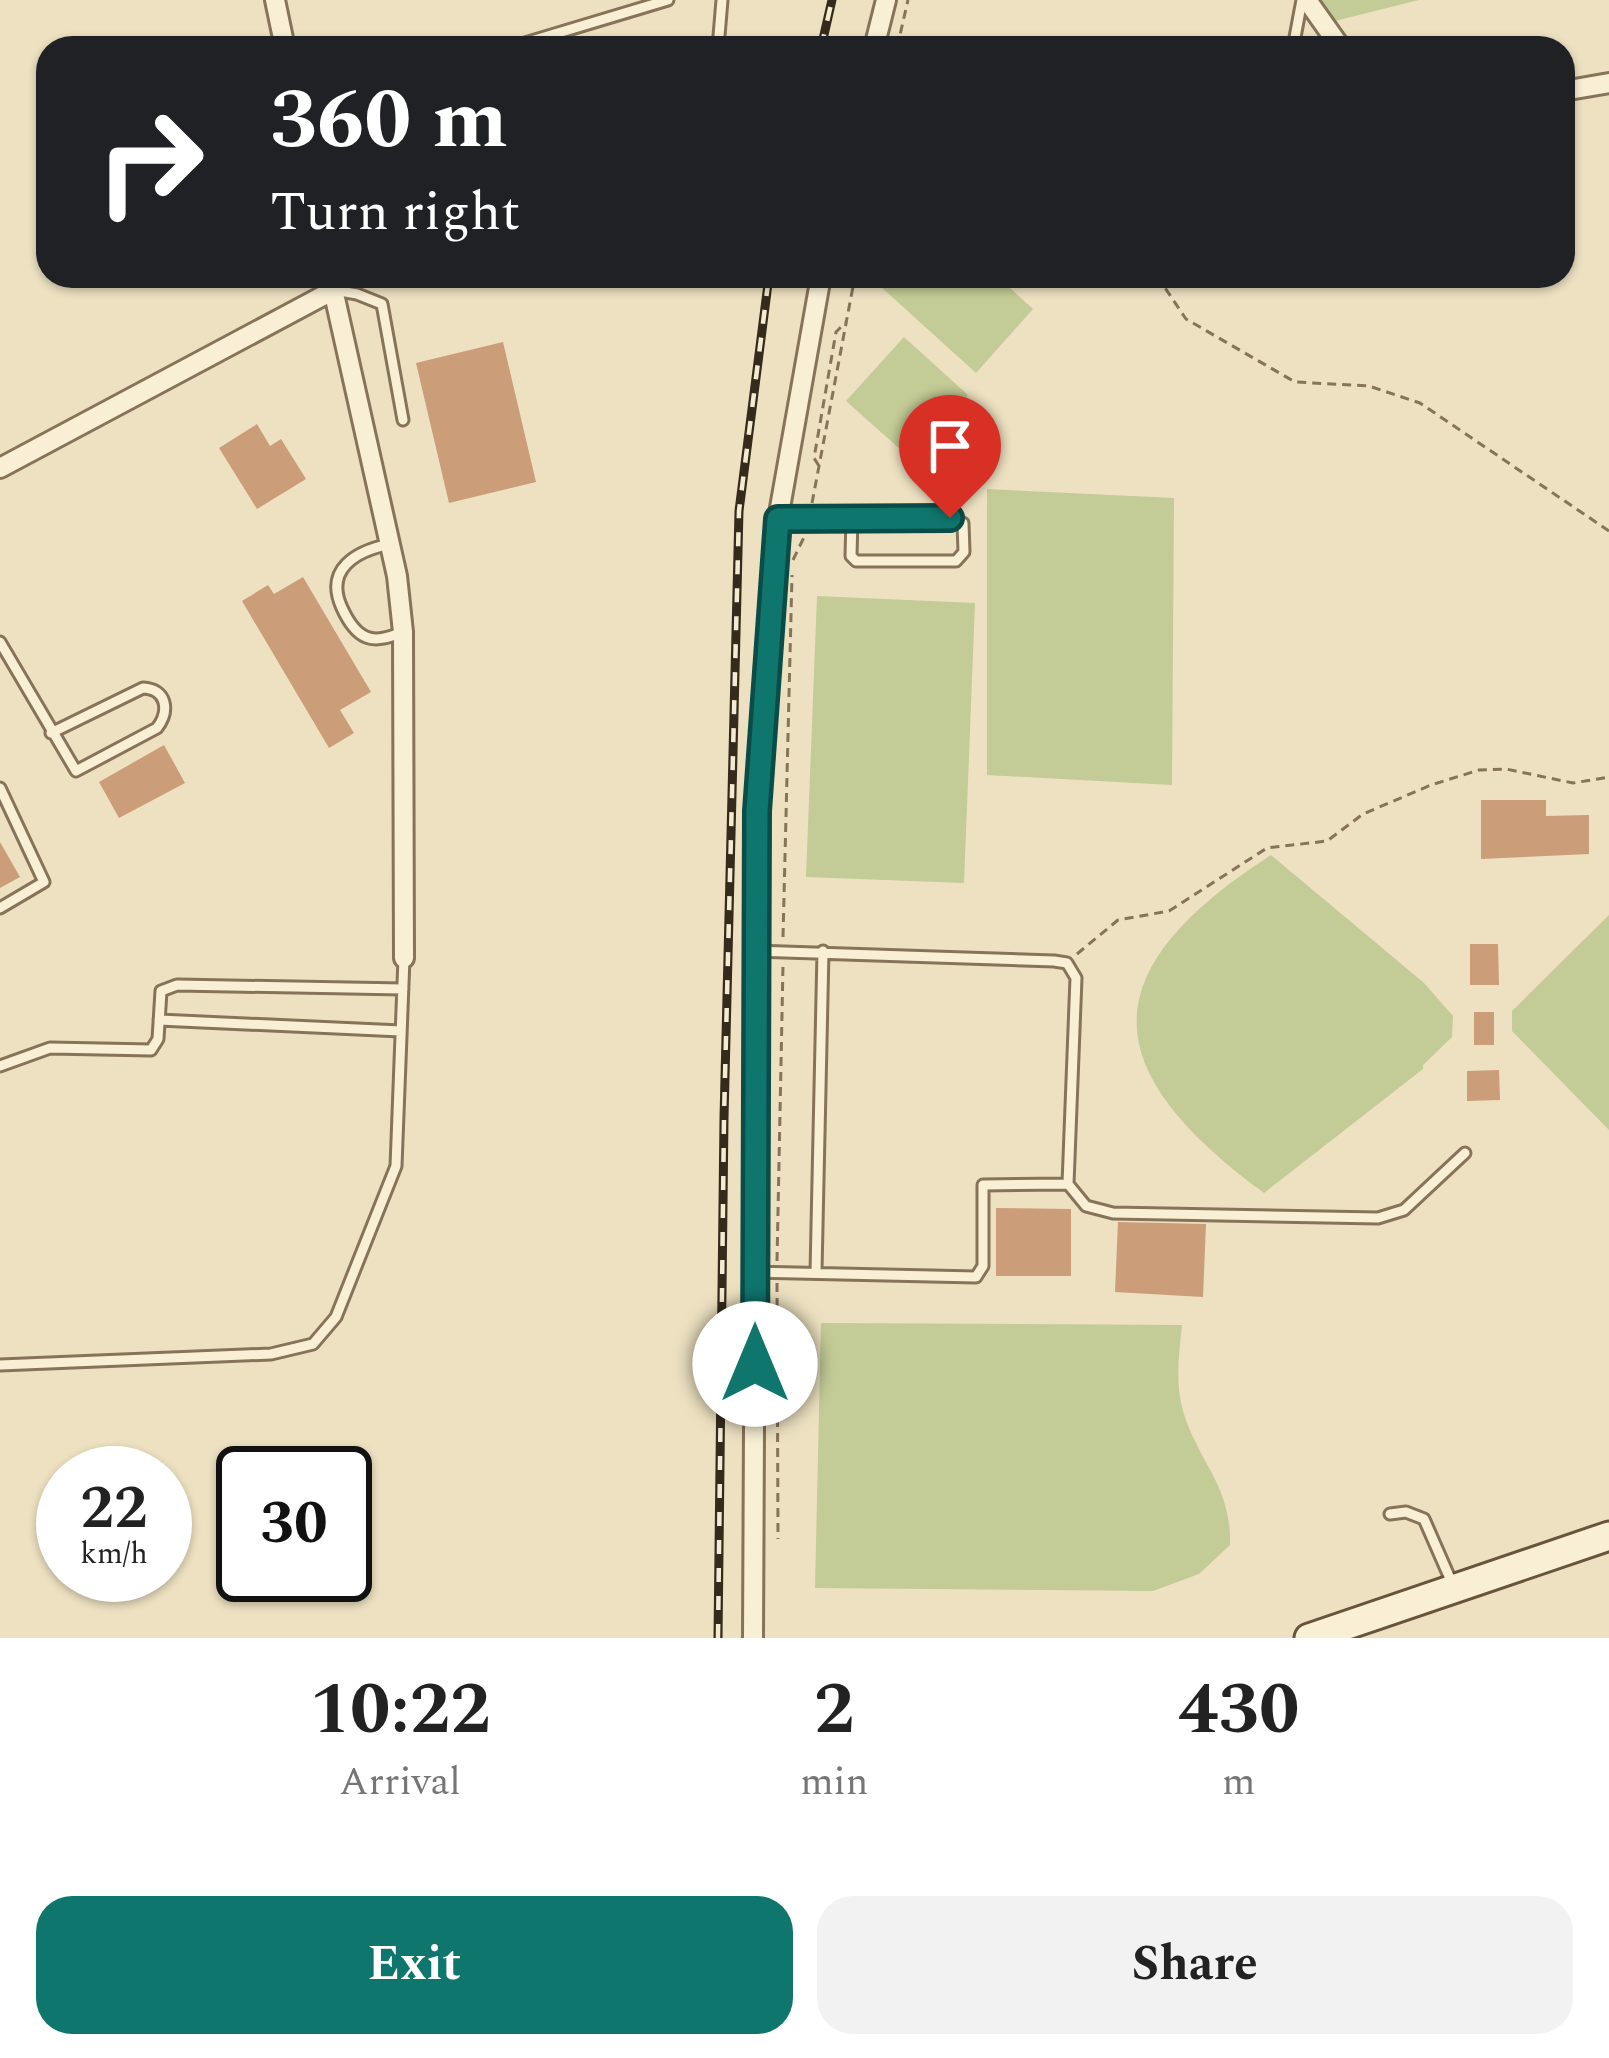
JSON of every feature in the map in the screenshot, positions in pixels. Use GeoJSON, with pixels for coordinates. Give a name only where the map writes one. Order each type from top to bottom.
{"type":"FeatureCollection","features":[{"type":"Feature","properties":{"kind":"main road"},"geometry":{"type":"LineString","coordinates":[[1309,1638],[1609,1536]]}},
{"type":"Feature","properties":{"kind":"street"},"geometry":{"type":"LineString","coordinates":[[275,0],[282,36]]}},
{"type":"Feature","properties":{"kind":"street"},"geometry":{"type":"LineString","coordinates":[[877,36],[886,0]]}},
{"type":"Feature","properties":{"kind":"street"},"geometry":{"type":"LineString","coordinates":[[1304,0],[1332,36]]}},
{"type":"Feature","properties":{"kind":"street"},"geometry":{"type":"LineString","coordinates":[[1575,89],[1609,83]]}},
{"type":"Feature","properties":{"kind":"street"},"geometry":{"type":"LineString","coordinates":[[0,468],[322,288]]}},
{"type":"Feature","properties":{"kind":"street"},"geometry":{"type":"LineString","coordinates":[[332,288],[389,544],[403,632],[404,958]]}},
{"type":"Feature","properties":{"kind":"street"},"geometry":{"type":"LineString","coordinates":[[753,1638],[757,811],[778,519],[818,288]]}},
{"type":"Feature","properties":{"kind":"lane"},"geometry":{"type":"LineString","coordinates":[[548,36],[668,0]]}},
{"type":"Feature","properties":{"kind":"lane"},"geometry":{"type":"LineString","coordinates":[[719,36],[722,0]]}},
{"type":"Feature","properties":{"kind":"lane"},"geometry":{"type":"LineString","coordinates":[[1296,36],[1304,0]]}},
{"type":"Feature","properties":{"kind":"lane"},"geometry":{"type":"LineString","coordinates":[[340,288],[382,304],[403,420]]}},
{"type":"Feature","properties":{"kind":"lane"},"geometry":{"type":"LineString","coordinates":[[778,519],[808,518],[851,518],[950,518],[962,524],[964,553],[956,561],[856,561],[851,556],[851,518]]}},
{"type":"Feature","properties":{"kind":"lane"},"geometry":{"type":"LineString","coordinates":[[389,544],[362,551],[349,561],[336,581],[337,595],[352,626],[363,636],[372,639],[403,632]]}},
{"type":"Feature","properties":{"kind":"lane"},"geometry":{"type":"LineString","coordinates":[[0,642],[52,733],[76,771],[157,728],[166,707],[153,688],[143,688],[52,733]]}},
{"type":"Feature","properties":{"kind":"lane"},"geometry":{"type":"LineString","coordinates":[[0,788],[44,882],[0,908]]}},
{"type":"Feature","properties":{"kind":"lane"},"geometry":{"type":"LineString","coordinates":[[816,1272],[823,951]]}},
{"type":"Feature","properties":{"kind":"lane"},"geometry":{"type":"LineString","coordinates":[[757,952],[1067,963],[1076,978],[1068,1184],[1087,1206],[1113,1213],[1378,1218],[1404,1210],[1465,1153]]}},
{"type":"Feature","properties":{"kind":"lane"},"geometry":{"type":"LineString","coordinates":[[0,1365],[271,1354],[313,1344],[335,1317],[396,1166],[404,958]]}},
{"type":"Feature","properties":{"kind":"lane"},"geometry":{"type":"LineString","coordinates":[[0,1066],[50,1048],[151,1050],[158,1039],[161,991],[177,985],[403,989]]}},
{"type":"Feature","properties":{"kind":"lane"},"geometry":{"type":"LineString","coordinates":[[159,1021],[401,1031]]}},
{"type":"Feature","properties":{"kind":"lane"},"geometry":{"type":"LineString","coordinates":[[756,1272],[976,1277],[983,1266],[983,1185],[1068,1184]]}},
{"type":"Feature","properties":{"kind":"lane"},"geometry":{"type":"LineString","coordinates":[[1390,1514],[1406,1512],[1424,1519],[1454,1588]]}},
{"type":"Feature","properties":{"kind":"path"},"geometry":{"type":"LineString","coordinates":[[900,36],[908,0]]}},
{"type":"Feature","properties":{"kind":"path"},"geometry":{"type":"LineString","coordinates":[[778,1539],[777,1272],[792,562],[806,536],[853,288]]}},
{"type":"Feature","properties":{"kind":"path"},"geometry":{"type":"LineString","coordinates":[[1165,288],[1186,319],[1295,382],[1369,386],[1420,403],[1609,531]]}},
{"type":"Feature","properties":{"kind":"path"},"geometry":{"type":"LineString","coordinates":[[1067,963],[1118,920],[1169,911],[1267,848],[1327,841],[1363,814],[1431,785],[1479,770],[1507,769],[1573,782],[1609,777]]}},
{"type":"Feature","properties":{"kind":"green space"},"geometry":{"type":"Polygon","coordinates":[[[1320,0],[1419,0],[1331,22],[1320,0]]]}},
{"type":"Feature","properties":{"kind":"green space"},"geometry":{"type":"Polygon","coordinates":[[[882,288],[1010,288],[1033,309],[976,373],[882,288]]]}},
{"type":"Feature","properties":{"kind":"green space"},"geometry":{"type":"Polygon","coordinates":[[[904,337],[968,395],[910,458],[846,401],[904,337]]]}},
{"type":"Feature","properties":{"kind":"green space"},"geometry":{"type":"Polygon","coordinates":[[[987,489],[1174,498],[1172,785],[987,775],[987,489]]]}},
{"type":"Feature","properties":{"kind":"green space"},"geometry":{"type":"Polygon","coordinates":[[[817,596],[975,603],[964,883],[806,877],[817,596]]]}},
{"type":"Feature","properties":{"kind":"green space"},"geometry":{"type":"Polygon","coordinates":[[[1271,855],[1424,983],[1453,1016],[1452,1037],[1423,1069],[1264,1193],[1208,1148],[1168,1104],[1144,1062],[1137,1021],[1145,980],[1170,939],[1212,898],[1271,855]]]}},
{"type":"Feature","properties":{"kind":"green space"},"geometry":{"type":"Polygon","coordinates":[[[1609,915],[1609,1130],[1512,1031],[1512,1011],[1609,915]]]}},
{"type":"Feature","properties":{"kind":"green space"},"geometry":{"type":"Polygon","coordinates":[[[821,1323],[1182,1325],[1181,1400],[1189,1429],[1226,1506],[1230,1545],[1199,1574],[1153,1591],[815,1588],[821,1323]]]}},
{"type":"Feature","properties":{"kind":"building"},"geometry":{"type":"Polygon","coordinates":[[[503,342],[536,482],[449,503],[416,363],[503,342]]]}},
{"type":"Feature","properties":{"kind":"building"},"geometry":{"type":"Polygon","coordinates":[[[257,424],[270,446],[281,439],[306,479],[257,509],[219,448],[257,424]]]}},
{"type":"Feature","properties":{"kind":"building"},"geometry":{"type":"Polygon","coordinates":[[[303,577],[371,692],[340,710],[354,733],[329,748],[242,601],[268,585],[274,594],[303,577]]]}},
{"type":"Feature","properties":{"kind":"building"},"geometry":{"type":"Polygon","coordinates":[[[164,745],[185,783],[119,818],[99,782],[164,745]]]}},
{"type":"Feature","properties":{"kind":"building"},"geometry":{"type":"Polygon","coordinates":[[[1481,800],[1546,800],[1546,816],[1589,815],[1589,854],[1481,859],[1481,800]]]}},
{"type":"Feature","properties":{"kind":"building"},"geometry":{"type":"Polygon","coordinates":[[[0,842],[20,877],[0,888],[0,842]]]}},
{"type":"Feature","properties":{"kind":"building"},"geometry":{"type":"Polygon","coordinates":[[[1470,944],[1498,944],[1499,985],[1470,985],[1470,944]]]}},
{"type":"Feature","properties":{"kind":"building"},"geometry":{"type":"Polygon","coordinates":[[[1474,1012],[1494,1012],[1494,1045],[1474,1045],[1474,1012]]]}},
{"type":"Feature","properties":{"kind":"building"},"geometry":{"type":"Polygon","coordinates":[[[1499,1070],[1500,1100],[1467,1101],[1467,1071],[1499,1070]]]}},
{"type":"Feature","properties":{"kind":"building"},"geometry":{"type":"Polygon","coordinates":[[[996,1208],[1071,1209],[1071,1276],[996,1276],[996,1208]]]}},
{"type":"Feature","properties":{"kind":"building"},"geometry":{"type":"Polygon","coordinates":[[[1118,1222],[1206,1224],[1203,1297],[1115,1292],[1118,1222]]]}},
{"type":"Feature","properties":{"kind":"railway"},"geometry":{"type":"LineString","coordinates":[[824,36],[832,0]]}},
{"type":"Feature","properties":{"kind":"railway"},"geometry":{"type":"LineString","coordinates":[[718,1638],[724,1118],[739,511],[767,288]]}},
{"type":"Feature","properties":{"kind":"route"},"geometry":{"type":"LineString","coordinates":[[755,1364],[757,811],[778,519],[950,518]]}}]}
